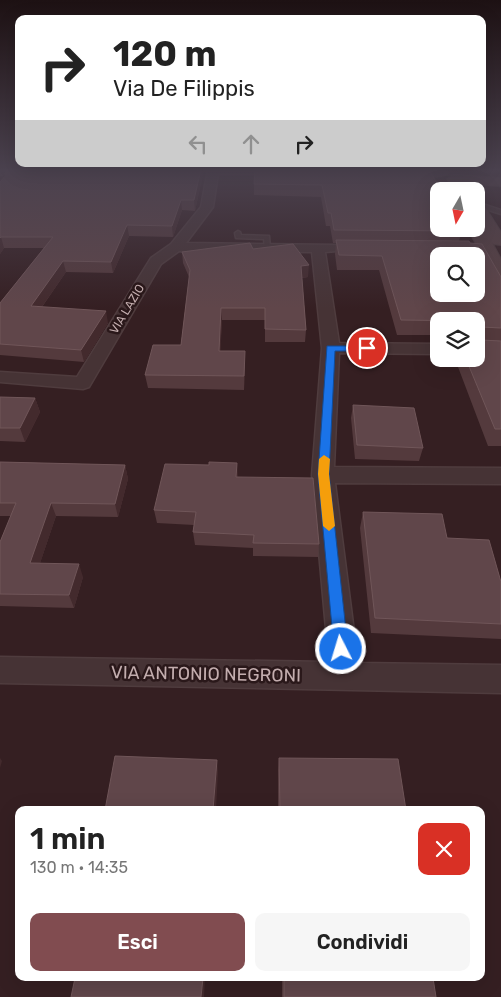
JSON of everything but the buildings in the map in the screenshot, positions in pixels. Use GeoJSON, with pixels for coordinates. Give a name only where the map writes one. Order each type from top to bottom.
{"type":"FeatureCollection","features":[{"type":"Feature","properties":{"kind":"street","name":"VIA LAZIO"},"geometry":{"type":"LineString","coordinates":[[0,378],[83,383],[156,261],[176,247],[200,216]]}},
{"type":"Feature","properties":{"kind":"street"},"geometry":{"type":"LineString","coordinates":[[485,225],[494,247],[501,274]]}},
{"type":"Feature","properties":{"kind":"street"},"geometry":{"type":"LineString","coordinates":[[485,238],[494,247]]}},
{"type":"Feature","properties":{"kind":"street"},"geometry":{"type":"LineString","coordinates":[[176,247],[348,248]]}},
{"type":"Feature","properties":{"kind":"street"},"geometry":{"type":"LineString","coordinates":[[318,248],[330,348],[323,474],[345,676]]}},
{"type":"Feature","properties":{"kind":"street"},"geometry":{"type":"LineString","coordinates":[[330,348],[430,349]]}},
{"type":"Feature","properties":{"kind":"street"},"geometry":{"type":"LineString","coordinates":[[323,474],[501,476]]}},
{"type":"Feature","properties":{"kind":"street","name":"VIA ANTONIO NEGRONI"},"geometry":{"type":"LineString","coordinates":[[0,670],[501,679]]}},
{"type":"Feature","properties":{"kind":"lane"},"geometry":{"type":"LineString","coordinates":[[238,233],[238,237],[267,237],[267,248]]}},
{"type":"Feature","properties":{"kind":"slow traffic"},"geometry":{"type":"LineString","coordinates":[[324,459],[323,474],[329,526]]}},
{"type":"Feature","properties":{"kind":"route"},"geometry":{"type":"LineString","coordinates":[[341,649],[323,474],[330,348],[367,348]]}}]}
